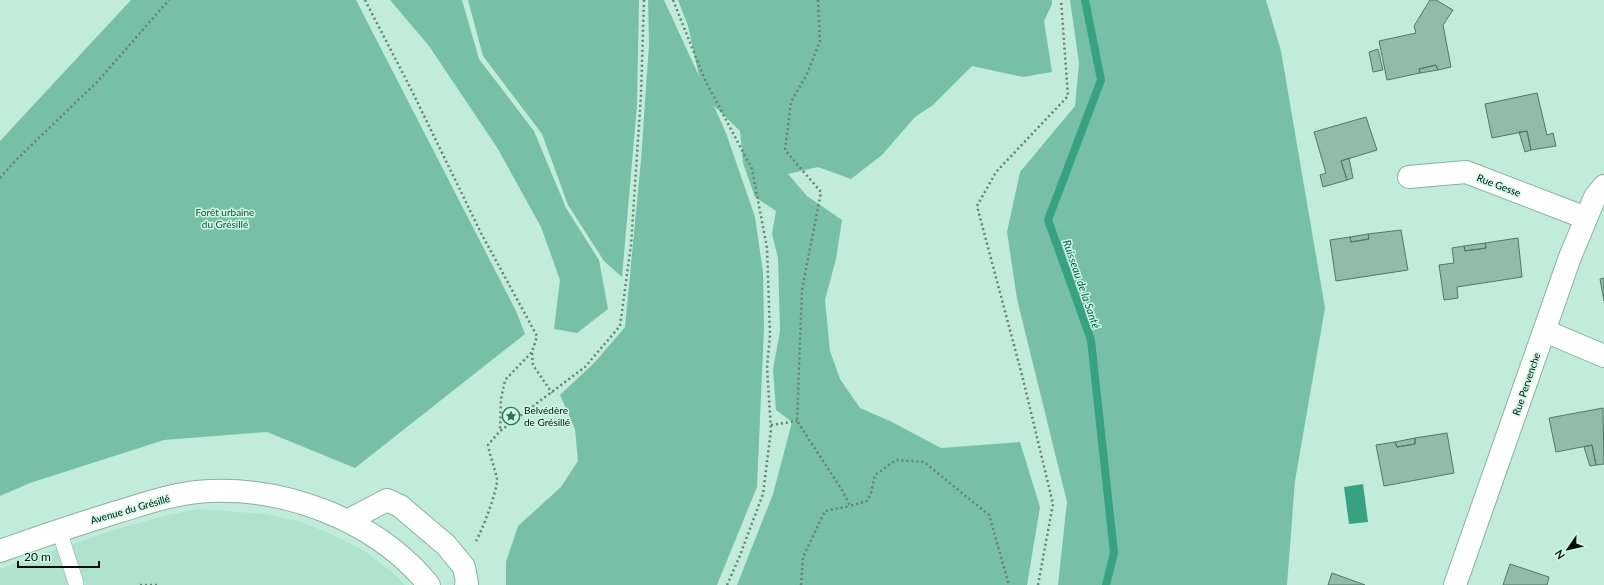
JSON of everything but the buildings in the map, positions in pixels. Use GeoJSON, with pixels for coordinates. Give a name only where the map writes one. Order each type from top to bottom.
{"type":"FeatureCollection","features":[{"type":"Feature","properties":{"kind":"street","name":"Rue Gesse"},"geometry":{"type":"LineString","coordinates":[[1409,177],[1466,172],[1586,218]]}},
{"type":"Feature","properties":{"kind":"street","name":"Rue Pervenche"},"geometry":{"type":"LineString","coordinates":[[1456,585],[1570,257],[1595,197],[1604,186]]}},
{"type":"Feature","properties":{"kind":"street"},"geometry":{"type":"LineString","coordinates":[[1544,331],[1604,356]]}},
{"type":"Feature","properties":{"kind":"street","name":"Avenue du Grésillé"},"geometry":{"type":"LineString","coordinates":[[0,551],[59,530],[163,498],[197,492],[261,494],[297,502],[347,521],[375,538],[401,557],[429,585]]}},
{"type":"Feature","properties":{"kind":"street"},"geometry":{"type":"LineString","coordinates":[[347,521],[387,500],[400,506],[446,545],[465,576]]}},
{"type":"Feature","properties":{"kind":"lane"},"geometry":{"type":"LineString","coordinates":[[59,530],[76,583]]}},
{"type":"Feature","properties":{"kind":"path"},"geometry":{"type":"LineString","coordinates":[[0,178],[16,160],[97,82],[169,0]]}},
{"type":"Feature","properties":{"kind":"path"},"geometry":{"type":"LineString","coordinates":[[365,0],[412,91],[481,233],[537,336],[532,352],[533,365],[552,393]]}},
{"type":"Feature","properties":{"kind":"path"},"geometry":{"type":"LineString","coordinates":[[465,576],[497,480],[490,459],[488,445],[500,431],[585,368],[620,326],[632,238],[641,95],[644,0]]}},
{"type":"Feature","properties":{"kind":"path"},"geometry":{"type":"LineString","coordinates":[[673,0],[705,80],[752,169],[767,248],[770,335],[767,368],[770,425],[763,494],[739,558],[727,585]]}},
{"type":"Feature","properties":{"kind":"path"},"geometry":{"type":"LineString","coordinates":[[818,0],[820,41],[807,74],[791,102],[785,150],[821,192],[802,290],[797,421],[842,490],[850,506]]}},
{"type":"Feature","properties":{"kind":"path"},"geometry":{"type":"LineString","coordinates":[[1038,585],[1053,504],[992,259],[977,206],[996,172],[1068,96],[1061,0]]}},
{"type":"Feature","properties":{"kind":"path"},"geometry":{"type":"LineString","coordinates":[[500,431],[501,399],[505,380],[532,352]]}},
{"type":"Feature","properties":{"kind":"path"},"geometry":{"type":"LineString","coordinates":[[770,425],[797,421]]}},
{"type":"Feature","properties":{"kind":"path"},"geometry":{"type":"LineString","coordinates":[[801,585],[802,557],[825,511],[868,501],[875,475],[896,460],[924,462],[989,515],[1009,585]]}},
{"type":"Feature","properties":{"kind":"path"},"geometry":{"type":"LineString","coordinates":[[140,585],[158,585]]}},
{"type":"Feature","properties":{"kind":"shaded area"},"geometry":{"type":"Polygon","coordinates":[[[1363,484],[1368,522],[1349,524],[1344,487],[1363,484]]]}},
{"type":"Feature","properties":{"kind":"shaded area"},"geometry":{"type":"Polygon","coordinates":[[[198,509],[267,514],[301,522],[331,534],[363,550],[393,573],[405,585],[0,585],[0,569],[117,529],[163,516],[198,509]]]}},
{"type":"Feature","properties":{"kind":"green space","name":"Forêt urbaine du Grésillé"},"geometry":{"type":"Polygon","coordinates":[[[131,0],[356,0],[516,311],[525,334],[355,468],[267,432],[164,440],[30,483],[0,496],[0,141],[131,0]]]}},
{"type":"Feature","properties":{"kind":"green space"},"geometry":{"type":"Polygon","coordinates":[[[390,0],[462,0],[479,59],[534,131],[566,208],[599,260],[608,309],[577,333],[554,329],[560,280],[541,227],[498,149],[429,46],[390,0]]]}},
{"type":"Feature","properties":{"kind":"green space"},"geometry":{"type":"Polygon","coordinates":[[[468,0],[639,0],[637,105],[622,277],[604,261],[568,205],[542,134],[483,56],[468,0]]]}},
{"type":"Feature","properties":{"kind":"green space"},"geometry":{"type":"Polygon","coordinates":[[[648,0],[664,0],[699,76],[688,26],[678,0],[1052,0],[1052,4],[1044,21],[1052,72],[1023,77],[972,66],[933,105],[915,117],[882,155],[851,179],[818,167],[788,174],[807,196],[842,220],[836,259],[825,300],[830,351],[840,379],[860,408],[890,421],[941,448],[1020,442],[1040,507],[1027,585],[737,585],[773,494],[792,422],[776,410],[773,369],[780,331],[778,258],[772,234],[776,211],[755,197],[743,163],[740,131],[714,106],[726,133],[755,217],[763,272],[764,328],[757,487],[717,585],[506,585],[506,562],[518,526],[561,487],[578,461],[575,429],[560,395],[595,362],[625,327],[641,160],[649,44],[648,0]]]}},
{"type":"Feature","properties":{"kind":"green space"},"geometry":{"type":"Polygon","coordinates":[[[1070,0],[1266,0],[1281,51],[1325,308],[1295,481],[1287,585],[1058,585],[1067,502],[1017,299],[1007,232],[1020,172],[1075,106],[1079,63],[1070,0]]]}},
{"type":"Feature","properties":{"kind":"waterway","name":"Ruisseau de la Santé"},"geometry":{"type":"LineString","coordinates":[[1085,0],[1101,80],[1048,220],[1091,340],[1114,553],[1106,585]]}},
{"type":"Feature","properties":{"kind":"place","name":"Belvédère de Grésillé"},"geometry":{"type":"Point","coordinates":[511,416]}}]}
